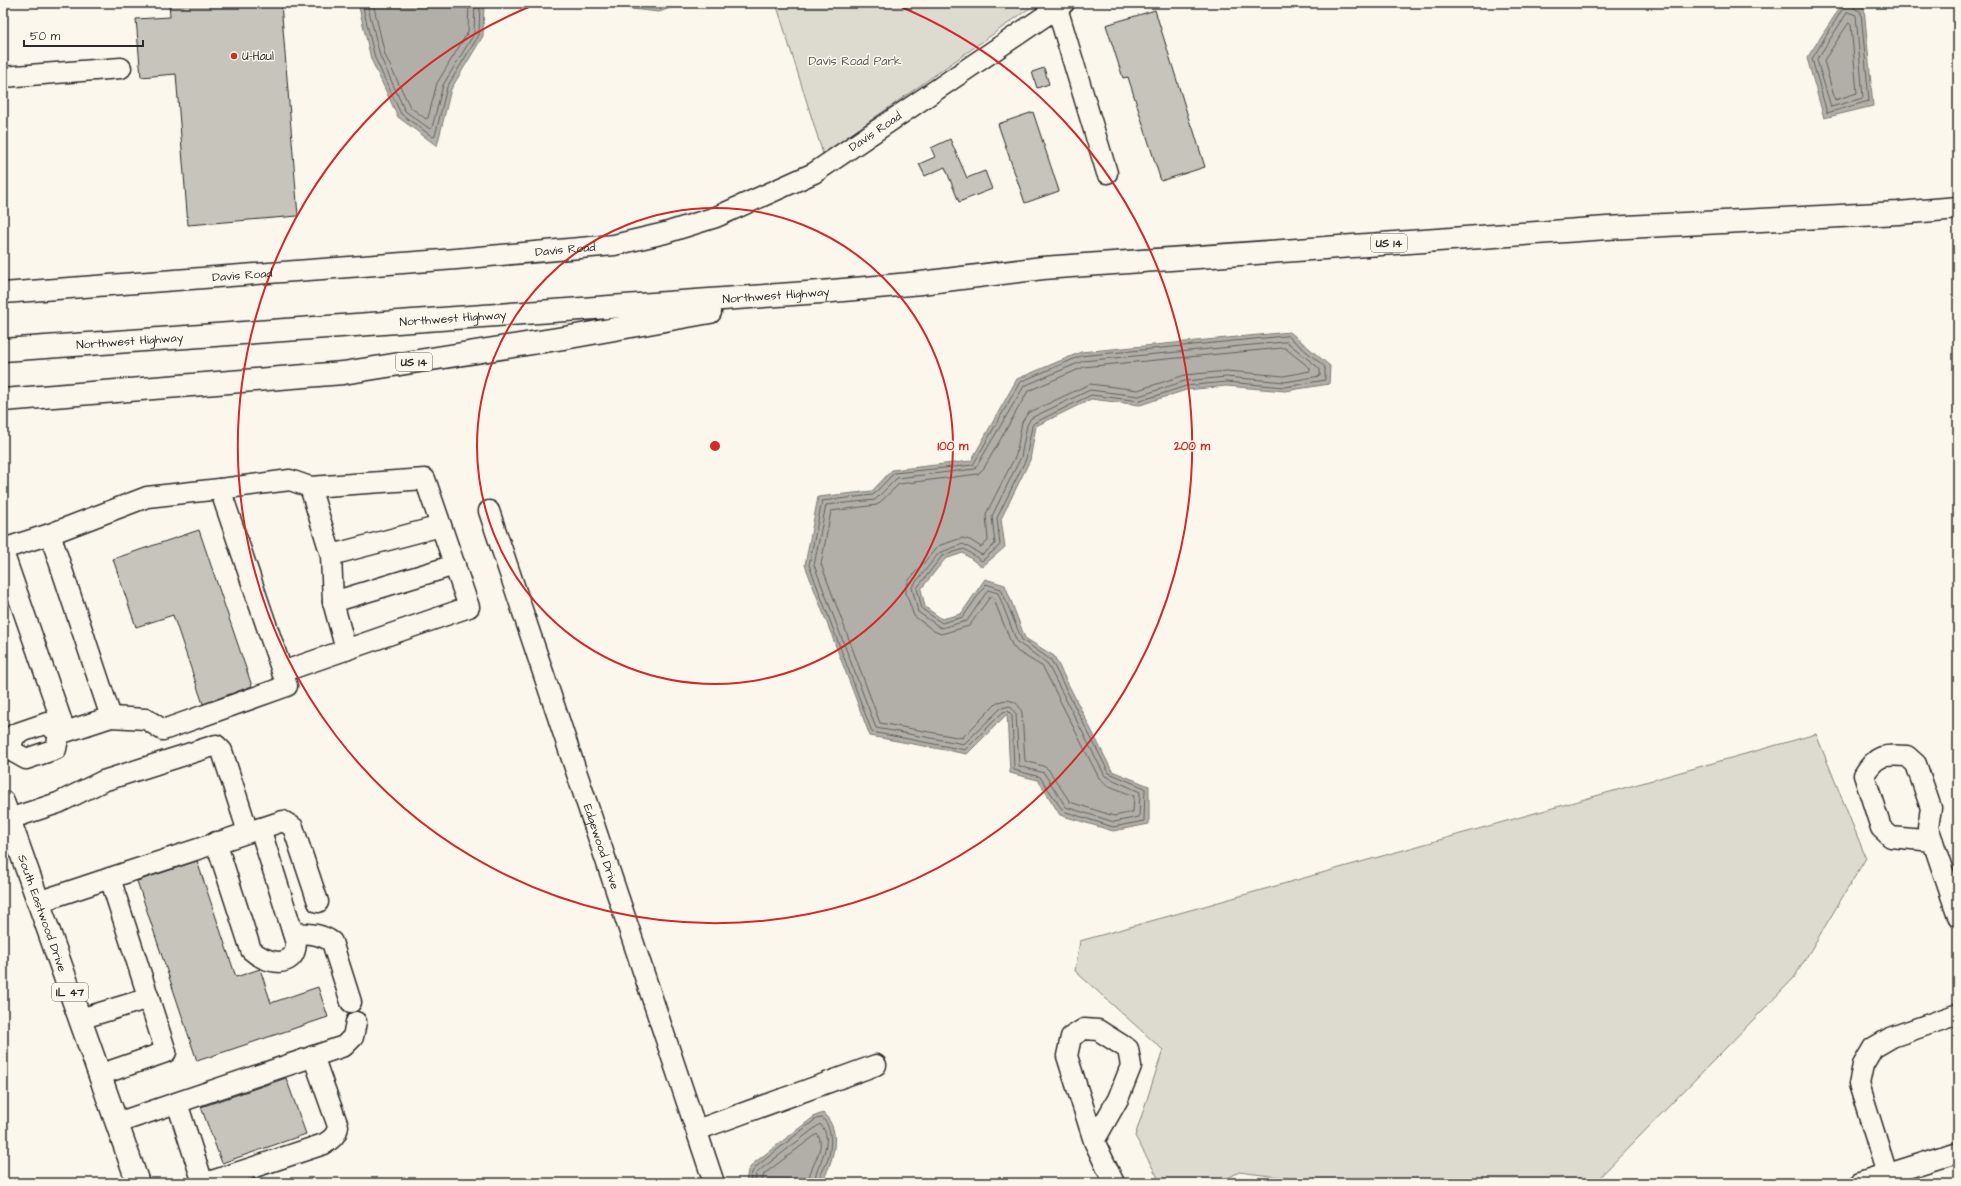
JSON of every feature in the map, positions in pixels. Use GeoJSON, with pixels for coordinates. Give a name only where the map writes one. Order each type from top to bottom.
{"type":"FeatureCollection","features":[{"type":"Feature","properties":{"kind":"main road","name":"US 14"},"geometry":{"type":"LineString","coordinates":[[821,292],[1059,267],[1607,228],[1898,213],[1958,208]]}},
{"type":"Feature","properties":{"kind":"main road","name":"Northwest Highway"},"geometry":{"type":"LineString","coordinates":[[3,350],[821,292]]}},
{"type":"Feature","properties":{"kind":"main road","name":"Northwest Highway"},"geometry":{"type":"LineString","coordinates":[[3,400],[343,373],[570,337],[821,292]]}},
{"type":"Feature","properties":{"kind":"main road","name":"South Eastwood Drive"},"geometry":{"type":"LineString","coordinates":[[6,810],[138,1183]]}},
{"type":"Feature","properties":{"kind":"street"},"geometry":{"type":"LineString","coordinates":[[1061,5],[1107,173]]}},
{"type":"Feature","properties":{"kind":"street","name":"Davis Road"},"geometry":{"type":"LineString","coordinates":[[3,293],[456,259],[606,246],[665,233],[716,217],[814,173],[1061,5]]}},
{"type":"Feature","properties":{"kind":"street"},"geometry":{"type":"LineString","coordinates":[[3,77],[121,68]]}},
{"type":"Feature","properties":{"kind":"street"},"geometry":{"type":"LineString","coordinates":[[62,733],[47,723],[15,734],[7,751],[26,759],[56,749],[62,733],[3,550],[50,534],[147,497],[290,480],[310,487],[425,479],[469,607],[282,672]]}},
{"type":"Feature","properties":{"kind":"street"},"geometry":{"type":"LineString","coordinates":[[310,487],[331,555],[333,602],[346,650]]}},
{"type":"Feature","properties":{"kind":"street"},"geometry":{"type":"LineString","coordinates":[[62,733],[111,717],[146,719],[163,730],[287,686],[220,489]]}},
{"type":"Feature","properties":{"kind":"street","name":"Edgewood Drive"},"geometry":{"type":"LineString","coordinates":[[489,511],[714,1183]]}},
{"type":"Feature","properties":{"kind":"street"},"geometry":{"type":"LineString","coordinates":[[331,555],[441,526]]}},
{"type":"Feature","properties":{"kind":"street"},"geometry":{"type":"LineString","coordinates":[[50,534],[111,717]]}},
{"type":"Feature","properties":{"kind":"street"},"geometry":{"type":"LineString","coordinates":[[333,602],[455,565]]}},
{"type":"Feature","properties":{"kind":"street"},"geometry":{"type":"LineString","coordinates":[[6,810],[58,803],[103,781],[216,745],[222,751],[293,933],[296,950],[291,958],[282,962],[269,962],[251,950],[216,842]]}},
{"type":"Feature","properties":{"kind":"street"},"geometry":{"type":"LineString","coordinates":[[1933,841],[1891,837],[1880,828],[1864,775],[1870,764],[1881,756],[1907,756],[1916,764],[1931,808],[1928,827],[1933,841],[1958,916]]}},
{"type":"Feature","properties":{"kind":"street"},"geometry":{"type":"LineString","coordinates":[[38,902],[282,821],[293,827],[318,902]]}},
{"type":"Feature","properties":{"kind":"street"},"geometry":{"type":"LineString","coordinates":[[99,1075],[166,1052],[110,878]]}},
{"type":"Feature","properties":{"kind":"street"},"geometry":{"type":"LineString","coordinates":[[293,933],[314,934],[325,937],[332,942],[351,1002]]}},
{"type":"Feature","properties":{"kind":"street"},"geometry":{"type":"LineString","coordinates":[[80,1019],[149,998]]}},
{"type":"Feature","properties":{"kind":"street"},"geometry":{"type":"LineString","coordinates":[[1887,1174],[1860,1084],[1863,1064],[1873,1048],[1892,1037],[1958,1014]]}},
{"type":"Feature","properties":{"kind":"street"},"geometry":{"type":"LineString","coordinates":[[116,1123],[344,1046],[353,1038],[356,1022]]}},
{"type":"Feature","properties":{"kind":"street"},"geometry":{"type":"LineString","coordinates":[[1094,1141],[1118,1099],[1131,1066],[1128,1050],[1098,1030],[1084,1029],[1071,1037],[1066,1056],[1094,1141],[1114,1183]]}},
{"type":"Feature","properties":{"kind":"street"},"geometry":{"type":"LineString","coordinates":[[177,1102],[205,1183],[324,1144],[333,1138],[338,1132],[338,1126],[313,1056]]}},
{"type":"Feature","properties":{"kind":"street"},"geometry":{"type":"LineString","coordinates":[[697,1130],[876,1065]]}},
{"type":"Feature","properties":{"kind":"street"},"geometry":{"type":"LineString","coordinates":[[1860,1183],[1958,1152]]}},
{"type":"Feature","properties":{"kind":"green space","name":"Davis Road Park"},"geometry":{"type":"Polygon","coordinates":[[[776,3],[1037,3],[823,154],[776,3]]]}},
{"type":"Feature","properties":{"kind":"green space"},"geometry":{"type":"Polygon","coordinates":[[[1816,734],[1866,858],[1794,978],[1594,1183],[1327,1183],[1239,1172],[1219,1183],[1161,1183],[1135,1136],[1163,1050],[1075,971],[1080,941],[1816,734]]]}},
{"type":"Feature","properties":{"kind":"water"},"geometry":{"type":"Polygon","coordinates":[[[358,3],[484,3],[483,36],[451,89],[437,146],[398,117],[371,59],[358,3]]]}},
{"type":"Feature","properties":{"kind":"water"},"geometry":{"type":"Polygon","coordinates":[[[604,3],[684,3],[659,12],[604,6],[604,3]]]}},
{"type":"Feature","properties":{"kind":"water"},"geometry":{"type":"Polygon","coordinates":[[[1843,3],[1850,3],[1864,7],[1873,106],[1824,118],[1807,58],[1843,3]]]}},
{"type":"Feature","properties":{"kind":"water"},"geometry":{"type":"Polygon","coordinates":[[[1290,332],[1330,366],[1329,384],[1285,391],[1226,386],[1186,390],[1140,405],[1091,399],[1036,426],[1030,460],[1001,519],[1005,547],[982,567],[963,553],[945,559],[921,589],[925,607],[942,619],[961,614],[985,579],[1005,585],[1025,638],[1054,656],[1112,771],[1149,786],[1149,824],[1113,831],[1060,815],[1038,780],[1010,773],[1007,714],[967,754],[870,736],[805,565],[818,497],[872,491],[892,470],[971,461],[1017,379],[1081,352],[1290,332]]]}},
{"type":"Feature","properties":{"kind":"water"},"geometry":{"type":"Polygon","coordinates":[[[823,1113],[833,1129],[835,1138],[832,1157],[822,1183],[746,1183],[748,1170],[754,1163],[815,1116],[823,1113]]]}},
{"type":"Feature","properties":{"kind":"building"},"geometry":{"type":"Polygon","coordinates":[[[169,3],[281,3],[298,216],[188,225],[176,74],[141,77],[136,19],[170,17],[169,3]]]}},
{"type":"Feature","properties":{"kind":"building"},"geometry":{"type":"Polygon","coordinates":[[[1155,10],[1205,167],[1161,181],[1128,77],[1123,78],[1106,25],[1155,10]]]}},
{"type":"Feature","properties":{"kind":"building"},"geometry":{"type":"Polygon","coordinates":[[[1044,68],[1049,84],[1037,88],[1032,72],[1044,68]]]}},
{"type":"Feature","properties":{"kind":"building"},"geometry":{"type":"Polygon","coordinates":[[[1033,112],[1059,191],[1025,203],[998,124],[1033,112]]]}},
{"type":"Feature","properties":{"kind":"building"},"geometry":{"type":"Polygon","coordinates":[[[950,139],[967,178],[985,171],[992,189],[959,202],[945,167],[925,176],[919,164],[935,157],[931,148],[950,139]]]}},
{"type":"Feature","properties":{"kind":"building"},"geometry":{"type":"Polygon","coordinates":[[[199,530],[252,686],[203,704],[173,615],[136,627],[113,559],[199,530]]]}},
{"type":"Feature","properties":{"kind":"building"},"geometry":{"type":"Polygon","coordinates":[[[197,861],[236,977],[260,969],[271,1003],[318,987],[328,1017],[197,1061],[137,881],[197,861]]]}},
{"type":"Feature","properties":{"kind":"building"},"geometry":{"type":"Polygon","coordinates":[[[286,1078],[306,1134],[222,1163],[201,1107],[286,1078]]]}},
{"type":"Feature","properties":{"kind":"place","name":"U-Haul"},"geometry":{"type":"Point","coordinates":[234,56]}}]}
